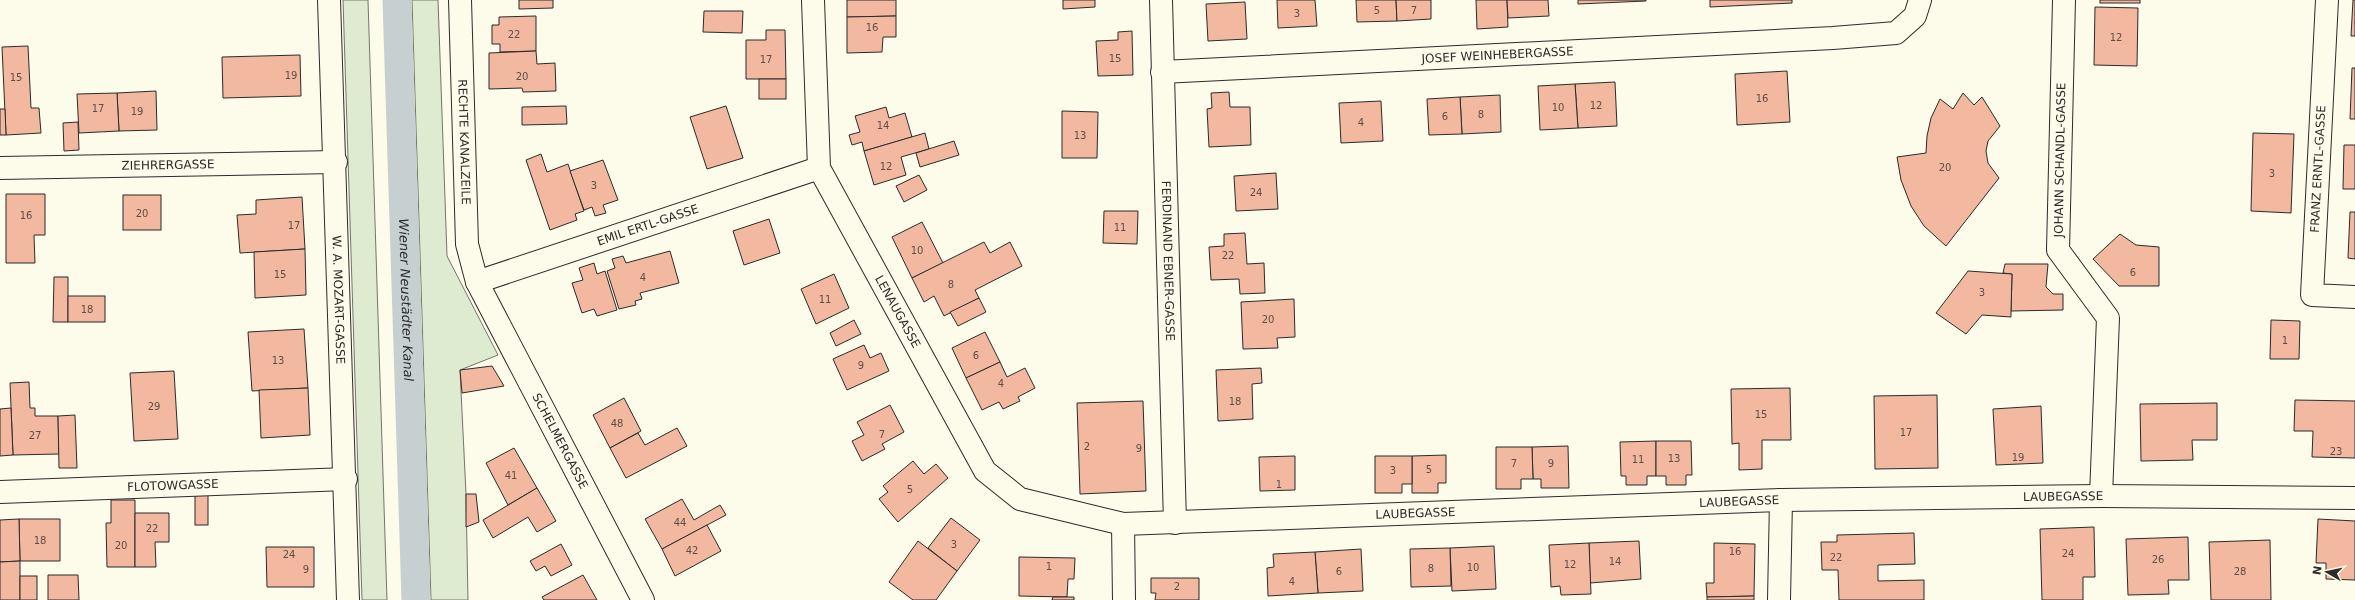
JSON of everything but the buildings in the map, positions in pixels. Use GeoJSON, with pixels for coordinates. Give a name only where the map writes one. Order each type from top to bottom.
{"type":"FeatureCollection","features":[{"type":"Feature","properties":{"kind":"street","name":"W. A. MOZART-GASSE"},"geometry":{"type":"LineString","coordinates":[[329,0],[336,162],[346,479],[348,600]]}},
{"type":"Feature","properties":{"kind":"street","name":"RECHTE KANALZEILE"},"geometry":{"type":"LineString","coordinates":[[460,0],[467,244],[477,282]]}},
{"type":"Feature","properties":{"kind":"street","name":"LENAUGASSE"},"geometry":{"type":"LineString","coordinates":[[813,0],[819,168],[984,471],[1020,500],[1123,524]]}},
{"type":"Feature","properties":{"kind":"street","name":"FERDINAND EBNER-GASSE"},"geometry":{"type":"LineString","coordinates":[[1161,0],[1175,523]]}},
{"type":"Feature","properties":{"kind":"street","name":"JOSEF WEINHEBERGASSE"},"geometry":{"type":"LineString","coordinates":[[1162,72],[1833,38],[1896,32],[1915,16],[1920,0]]}},
{"type":"Feature","properties":{"kind":"street","name":"JOHANN SCHANDL-GASSE"},"geometry":{"type":"LineString","coordinates":[[2064,0],[2058,250],[2108,318],[2101,496]]}},
{"type":"Feature","properties":{"kind":"street","name":"FRANZ ERNTL-GASSE"},"geometry":{"type":"LineString","coordinates":[[2327,0],[2312,295],[2355,297]]}},
{"type":"Feature","properties":{"kind":"street","name":"ZIEHRERGASSE"},"geometry":{"type":"LineString","coordinates":[[0,168],[336,162]]}},
{"type":"Feature","properties":{"kind":"street","name":"EMIL ERTL-GASSE"},"geometry":{"type":"LineString","coordinates":[[477,282],[819,168]]}},
{"type":"Feature","properties":{"kind":"street","name":"SCHELMERGASSE"},"geometry":{"type":"LineString","coordinates":[[477,282],[643,600]]}},
{"type":"Feature","properties":{"kind":"street","name":"FLOTOWGASSE"},"geometry":{"type":"LineString","coordinates":[[0,492],[346,479]]}},
{"type":"Feature","properties":{"kind":"street","name":"LAUBEGASSE"},"geometry":{"type":"LineString","coordinates":[[1123,524],[1781,500],[2101,496],[2355,498]]}},
{"type":"Feature","properties":{"kind":"street"},"geometry":{"type":"LineString","coordinates":[[1779,600],[1781,500]]}},
{"type":"Feature","properties":{"kind":"street"},"geometry":{"type":"LineString","coordinates":[[1123,524],[1124,600]]}},
{"type":"Feature","properties":{"kind":"green space"},"geometry":{"type":"Polygon","coordinates":[[[343,0],[368,0],[387,600],[362,600],[343,0]]]}},
{"type":"Feature","properties":{"kind":"green space"},"geometry":{"type":"Polygon","coordinates":[[[412,0],[438,0],[447,256],[498,355],[460,370],[466,494],[468,600],[431,600],[412,0]]]}},
{"type":"Feature","properties":{"kind":"waterway","name":"Wiener Neustädter Kanal"},"geometry":{"type":"LineString","coordinates":[[397,0],[416,600]]}}]}
